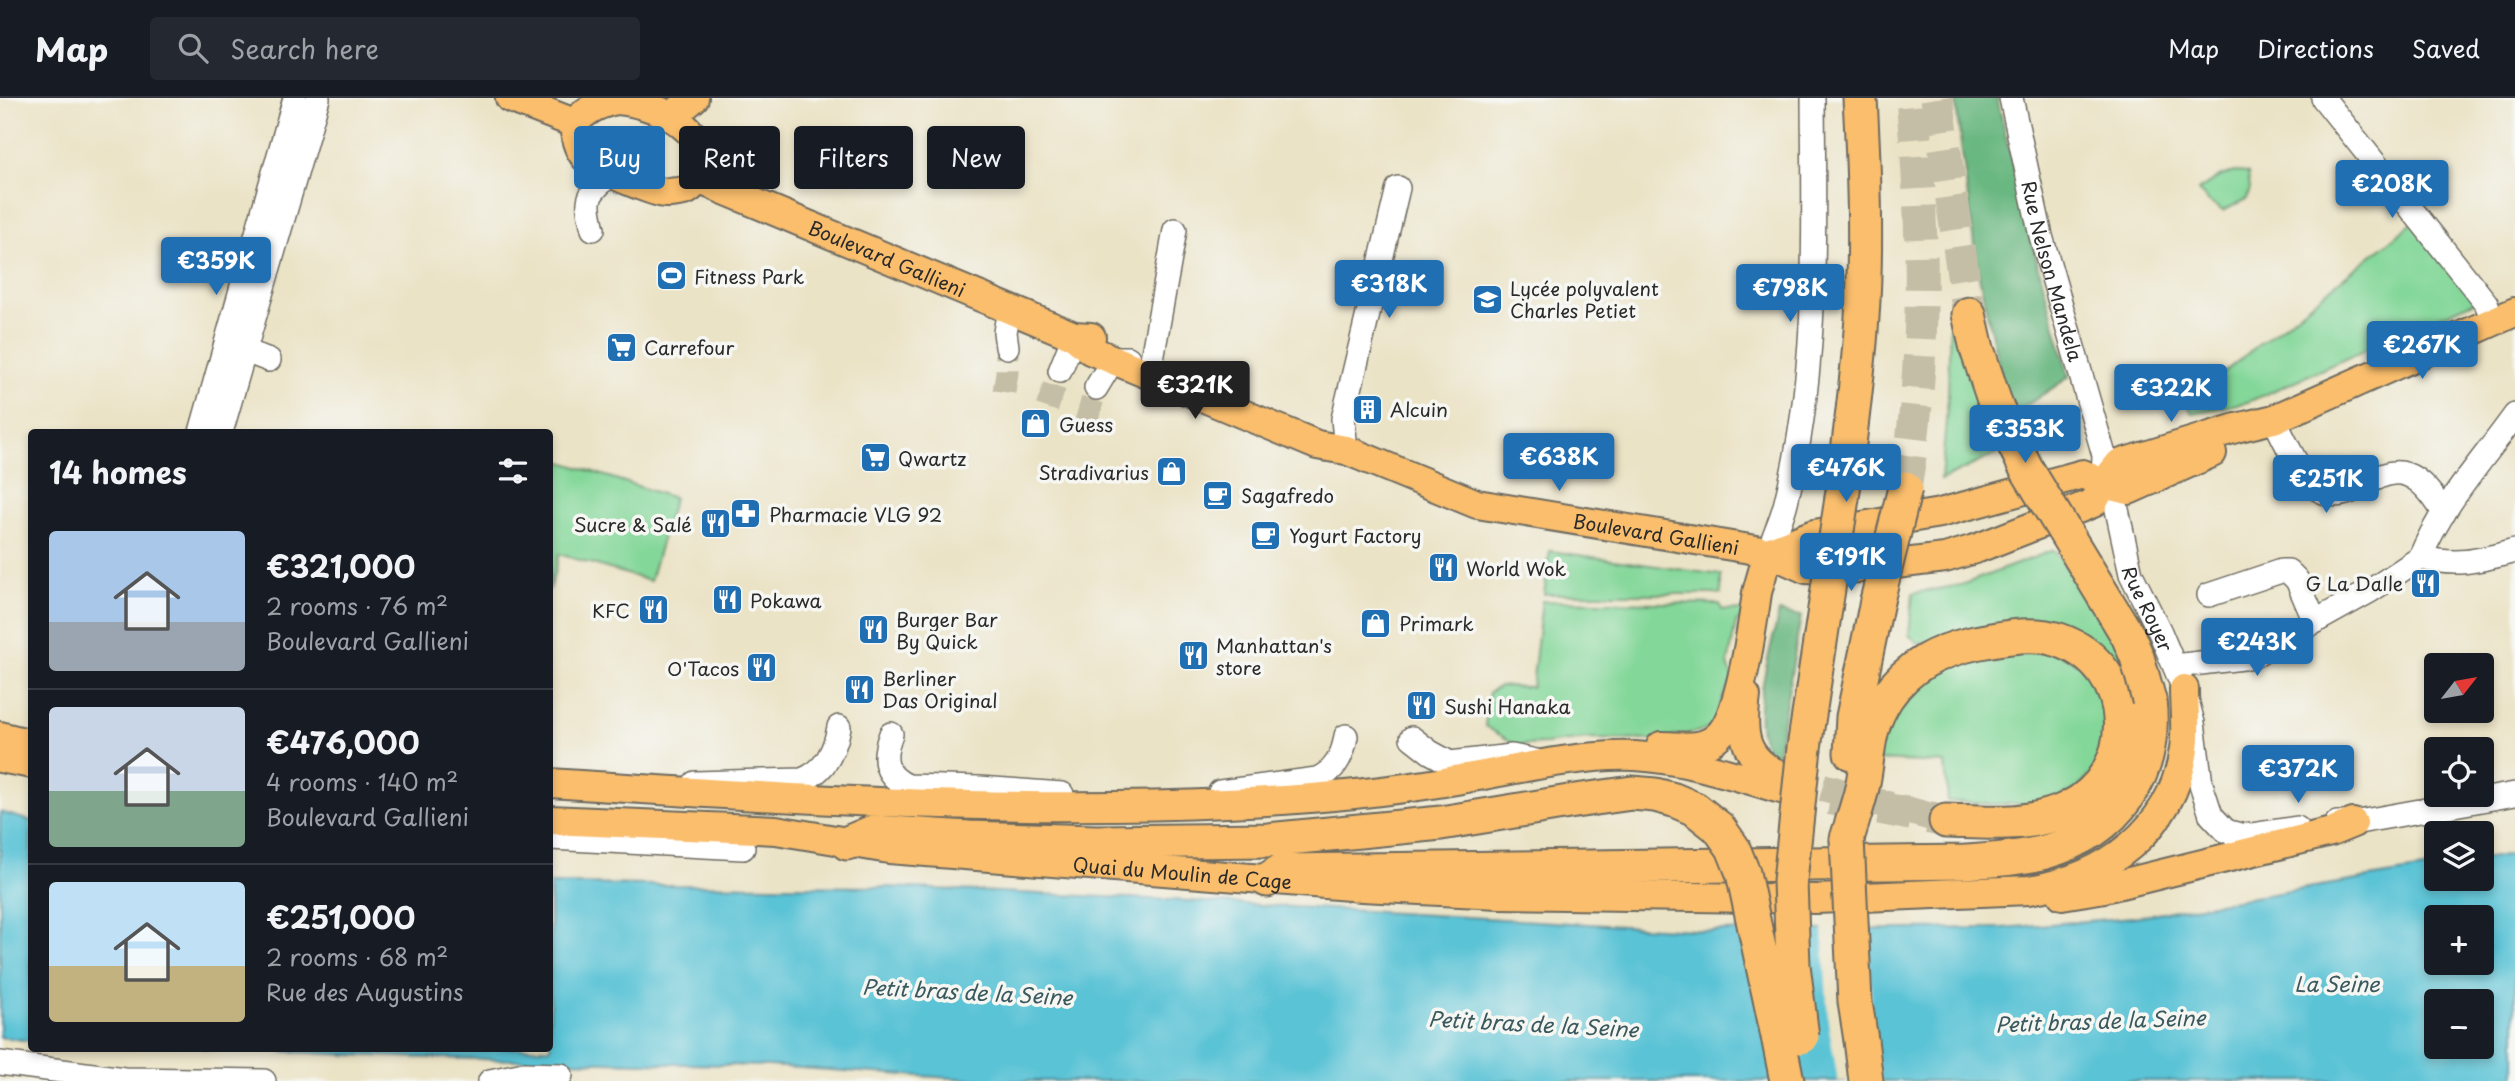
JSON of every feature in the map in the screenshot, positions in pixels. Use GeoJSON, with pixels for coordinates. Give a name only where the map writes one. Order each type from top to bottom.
{"type":"FeatureCollection","features":[{"type":"Feature","properties":{"kind":"highway"},"geometry":{"type":"LineString","coordinates":[[1809,1081],[1797,1003],[1791,922],[1792,857],[1804,748],[1856,389],[1862,315],[1864,206],[1860,98]]}},
{"type":"Feature","properties":{"kind":"highway"},"geometry":{"type":"LineString","coordinates":[[1267,880],[1281,870],[1965,862],[2030,855],[2081,837],[2104,822],[2126,800],[2142,769],[2151,729],[2149,699],[2128,636],[2099,584],[2026,468],[1997,409],[1977,349],[1969,314]]}},
{"type":"Feature","properties":{"kind":"highway"},"geometry":{"type":"LineString","coordinates":[[1866,1081],[1855,1002],[1847,839],[1853,717],[1877,601],[1905,488]]}},
{"type":"Feature","properties":{"kind":"highway"},"geometry":{"type":"LineString","coordinates":[[1847,839],[1862,787],[1872,725],[1890,694],[1915,667],[1935,655],[1966,645],[2035,635],[2062,640],[2085,654],[2110,684],[2118,704],[2122,726],[2115,762],[2097,787],[2067,809],[2037,819],[1946,821]]}},
{"type":"Feature","properties":{"kind":"highway"},"geometry":{"type":"LineString","coordinates":[[847,843],[873,832],[1096,842],[1268,840],[1441,823],[1632,793],[1655,795],[1695,809],[1719,828],[1733,848],[1744,873],[1787,1081]]}},
{"type":"Feature","properties":{"kind":"main road"},"geometry":{"type":"LineString","coordinates":[[510,98],[574,123]]}},
{"type":"Feature","properties":{"kind":"main road"},"geometry":{"type":"LineString","coordinates":[[671,117],[694,98]]}},
{"type":"Feature","properties":{"kind":"main road"},"geometry":{"type":"LineString","coordinates":[[574,126],[584,113],[601,103],[618,100],[628,101],[671,117],[685,126]]}},
{"type":"Feature","properties":{"kind":"main road"},"geometry":{"type":"LineString","coordinates":[[655,189],[666,193],[688,189]]}},
{"type":"Feature","properties":{"kind":"main road","name":"Boulevard Gallieni"},"geometry":{"type":"LineString","coordinates":[[722,189],[1074,336],[1103,338],[1320,429],[1346,450]]}},
{"type":"Feature","properties":{"kind":"main road","name":"Boulevard Gallieni"},"geometry":{"type":"LineString","coordinates":[[1074,336],[1090,350],[1113,360],[1317,445],[1346,450],[1477,504],[1768,552],[1806,569],[1821,570],[1945,558],[1978,548],[2093,503],[2103,484],[2119,464],[2274,419],[2505,316]]}},
{"type":"Feature","properties":{"kind":"main road"},"geometry":{"type":"LineString","coordinates":[[1768,552],[1814,534],[1940,513],[2083,474],[2103,484]]}},
{"type":"Feature","properties":{"kind":"main road"},"geometry":{"type":"LineString","coordinates":[[1550,764],[1622,747],[1692,747],[1703,745],[1719,736],[1732,713],[1768,552]]}},
{"type":"Feature","properties":{"kind":"main road"},"geometry":{"type":"LineString","coordinates":[[553,783],[957,805],[1146,806],[1262,802],[1387,790],[1550,764],[1634,756],[1666,759],[1781,783],[1754,759],[1746,742],[1744,727],[1746,699],[1768,593],[1768,552]]}},
{"type":"Feature","properties":{"kind":"main road"},"geometry":{"type":"LineString","coordinates":[[1913,896],[2018,891],[2056,886],[2109,862],[2125,850],[2152,823],[2174,789],[2185,746],[2180,678]]}},
{"type":"Feature","properties":{"kind":"main road"},"geometry":{"type":"LineString","coordinates":[[0,717],[28,723]]}},
{"type":"Feature","properties":{"kind":"main road"},"geometry":{"type":"LineString","coordinates":[[0,736],[28,743]]}},
{"type":"Feature","properties":{"kind":"main road"},"geometry":{"type":"LineString","coordinates":[[0,758],[28,763]]}},
{"type":"Feature","properties":{"kind":"main road","name":"Quai du Moulin de Cage"},"geometry":{"type":"LineString","coordinates":[[553,820],[776,830],[889,849],[1267,880],[1499,894],[1816,899],[1913,896]]}},
{"type":"Feature","properties":{"kind":"main road"},"geometry":{"type":"LineString","coordinates":[[1913,896],[1987,903],[2077,893],[2305,838],[2353,823]]}},
{"type":"Feature","properties":{"kind":"street"},"geometry":{"type":"LineString","coordinates":[[222,429],[236,347],[295,98]]}},
{"type":"Feature","properties":{"kind":"street"},"geometry":{"type":"LineString","coordinates":[[202,429],[236,347],[318,98]]}},
{"type":"Feature","properties":{"kind":"street"},"geometry":{"type":"LineString","coordinates":[[1768,552],[1786,503],[1798,443],[1811,340],[1815,259],[1813,98]]}},
{"type":"Feature","properties":{"kind":"street","name":"Rue Nelson Mandela"},"geometry":{"type":"LineString","coordinates":[[2011,98],[2041,236],[2104,455],[2103,484]]}},
{"type":"Feature","properties":{"kind":"street"},"geometry":{"type":"LineString","coordinates":[[2323,98],[2486,303],[2505,316]]}},
{"type":"Feature","properties":{"kind":"street"},"geometry":{"type":"LineString","coordinates":[[1346,450],[1343,419],[1398,188]]}},
{"type":"Feature","properties":{"kind":"street"},"geometry":{"type":"LineString","coordinates":[[580,189],[578,204],[588,227]]}},
{"type":"Feature","properties":{"kind":"street"},"geometry":{"type":"LineString","coordinates":[[1152,359],[1175,230]]}},
{"type":"Feature","properties":{"kind":"street"},"geometry":{"type":"LineString","coordinates":[[1007,347],[1005,332],[1009,310]]}},
{"type":"Feature","properties":{"kind":"street"},"geometry":{"type":"LineString","coordinates":[[1060,371],[1074,336]]}},
{"type":"Feature","properties":{"kind":"street"},"geometry":{"type":"LineString","coordinates":[[236,347],[269,360]]}},
{"type":"Feature","properties":{"kind":"street"},"geometry":{"type":"LineString","coordinates":[[1097,387],[1113,360],[1125,357],[1197,387],[1217,386]]}},
{"type":"Feature","properties":{"kind":"street"},"geometry":{"type":"LineString","coordinates":[[2180,678],[2251,657],[2315,622],[2420,558],[2429,535],[2515,415]]}},
{"type":"Feature","properties":{"kind":"street"},"geometry":{"type":"LineString","coordinates":[[2274,419],[2307,479],[2318,489],[2338,494],[2389,474],[2403,473],[2420,480],[2444,513]]}},
{"type":"Feature","properties":{"kind":"street","name":"Rue Royer"},"geometry":{"type":"LineString","coordinates":[[2103,484],[2116,505],[2135,584],[2180,678],[2193,723],[2201,784],[2211,815],[2227,831],[2244,836],[2328,822],[2353,823]]}},
{"type":"Feature","properties":{"kind":"street"},"geometry":{"type":"LineString","coordinates":[[2420,558],[2449,564],[2476,561],[2515,551]]}},
{"type":"Feature","properties":{"kind":"street"},"geometry":{"type":"LineString","coordinates":[[2209,595],[2288,571],[2297,580],[2315,622]]}},
{"type":"Feature","properties":{"kind":"street"},"geometry":{"type":"LineString","coordinates":[[649,790],[710,781],[802,780],[821,768],[831,756],[839,727]]}},
{"type":"Feature","properties":{"kind":"street"},"geometry":{"type":"LineString","coordinates":[[891,734],[885,760],[890,772],[908,786],[1063,794],[1146,806],[1224,791],[1317,779],[1329,772],[1339,760],[1346,736]]}},
{"type":"Feature","properties":{"kind":"street"},"geometry":{"type":"LineString","coordinates":[[1412,738],[1450,763],[1512,757],[1550,764]]}},
{"type":"Feature","properties":{"kind":"street"},"geometry":{"type":"LineString","coordinates":[[2353,823],[2515,794]]}},
{"type":"Feature","properties":{"kind":"street"},"geometry":{"type":"LineString","coordinates":[[553,838],[743,848]]}},
{"type":"Feature","properties":{"kind":"street"},"geometry":{"type":"LineString","coordinates":[[0,1063],[124,1079],[264,1081]]}},
{"type":"Feature","properties":{"kind":"street"},"geometry":{"type":"LineString","coordinates":[[490,1081],[561,1074]]}},
{"type":"Feature","properties":{"kind":"green space"},"geometry":{"type":"Polygon","coordinates":[[[1955,98],[1997,98],[2023,211],[2069,377],[2012,415],[2005,395],[1977,267],[1955,98]]]}},
{"type":"Feature","properties":{"kind":"green space"},"geometry":{"type":"Polygon","coordinates":[[[2234,172],[2248,173],[2250,189],[2247,199],[2223,211],[2198,191],[2219,177],[2234,172]]]}},
{"type":"Feature","properties":{"kind":"green space"},"geometry":{"type":"Polygon","coordinates":[[[2415,221],[2489,295],[2248,402],[2192,413],[2185,403],[2415,221]]]}},
{"type":"Feature","properties":{"kind":"green space"},"geometry":{"type":"Polygon","coordinates":[[[1961,312],[1996,454],[1941,480],[1948,397],[1950,313],[1961,312]]]}},
{"type":"Feature","properties":{"kind":"green space"},"geometry":{"type":"Polygon","coordinates":[[[553,459],[674,498],[650,581],[559,554],[553,578],[553,459]]]}},
{"type":"Feature","properties":{"kind":"green space"},"geometry":{"type":"Polygon","coordinates":[[[2054,550],[2113,635],[2129,668],[2113,670],[1988,633],[1918,643],[1909,635],[1913,593],[1961,585],[2054,550]]]}},
{"type":"Feature","properties":{"kind":"green space"},"geometry":{"type":"Polygon","coordinates":[[[1550,551],[1721,575],[1721,594],[1544,594],[1550,551]]]}},
{"type":"Feature","properties":{"kind":"green space"},"geometry":{"type":"Polygon","coordinates":[[[1542,601],[1720,604],[1722,610],[1749,611],[1736,623],[1728,664],[1733,680],[1721,703],[1716,728],[1656,740],[1585,739],[1517,745],[1485,726],[1489,692],[1500,686],[1532,687],[1542,601]]]}},
{"type":"Feature","properties":{"kind":"green space"},"geometry":{"type":"Polygon","coordinates":[[[1779,612],[1801,616],[1776,762],[1764,744],[1760,709],[1764,675],[1779,612]]]}},
{"type":"Feature","properties":{"kind":"green space"},"geometry":{"type":"Polygon","coordinates":[[[2021,651],[2056,652],[2087,668],[2103,698],[2108,730],[2098,767],[2076,790],[2041,804],[1948,801],[1945,763],[1874,760],[1880,727],[1910,687],[1940,669],[2021,651]]]}},
{"type":"Feature","properties":{"kind":"water"},"geometry":{"type":"Polygon","coordinates":[[[0,812],[28,820],[28,1041],[0,1037],[0,812]]]}},
{"type":"Feature","properties":{"kind":"water","name":"La Seine"},"geometry":{"type":"Polygon","coordinates":[[[2515,853],[2515,1081],[997,1081],[768,1066],[289,1052],[553,1052],[553,884],[891,887],[1711,931],[2003,928],[2133,917],[2424,869],[2424,891],[2494,891],[2494,857],[2515,853]]]}},
{"type":"Feature","properties":{"kind":"pier"},"geometry":{"type":"Polygon","coordinates":[[[1823,926],[1867,926],[1872,1011],[1881,1081],[1838,1081],[1828,1021],[1823,926]]]}},
{"type":"Feature","properties":{"kind":"tunnel"},"geometry":{"type":"LineString","coordinates":[[1905,488],[1917,392],[1921,293],[1919,194],[1912,98]]}},
{"type":"Feature","properties":{"kind":"tunnel"},"geometry":{"type":"LineString","coordinates":[[1937,98],[1969,314]]}},
{"type":"Feature","properties":{"kind":"tunnel"},"geometry":{"type":"LineString","coordinates":[[1004,392],[1007,347]]}},
{"type":"Feature","properties":{"kind":"tunnel"},"geometry":{"type":"LineString","coordinates":[[1047,408],[1060,371]]}},
{"type":"Feature","properties":{"kind":"tunnel"},"geometry":{"type":"LineString","coordinates":[[1086,422],[1096,388]]}},
{"type":"Feature","properties":{"kind":"tunnel"},"geometry":{"type":"LineString","coordinates":[[1782,776],[1946,821]]}},
{"type":"Feature","properties":{"kind":"tunnel"},"geometry":{"type":"LineString","coordinates":[[1781,789],[1946,821]]}},
{"type":"Feature","properties":{"kind":"place","name":"Fitness Park"},"geometry":{"type":"Point","coordinates":[671,276]}},
{"type":"Feature","properties":{"kind":"place","name":"Lycée polyvalent Charles Petiet"},"geometry":{"type":"Point","coordinates":[1487,299]}},
{"type":"Feature","properties":{"kind":"place","name":"Carrefour"},"geometry":{"type":"Point","coordinates":[621,347]}},
{"type":"Feature","properties":{"kind":"place","name":"Alcuin"},"geometry":{"type":"Point","coordinates":[1367,409]}},
{"type":"Feature","properties":{"kind":"place","name":"Guess"},"geometry":{"type":"Point","coordinates":[1036,424]}},
{"type":"Feature","properties":{"kind":"place","name":"Qwartz"},"geometry":{"type":"Point","coordinates":[875,458]}},
{"type":"Feature","properties":{"kind":"place","name":"Stradivarius"},"geometry":{"type":"Point","coordinates":[1172,472]}},
{"type":"Feature","properties":{"kind":"place","name":"Sagafredo"},"geometry":{"type":"Point","coordinates":[1218,495]}},
{"type":"Feature","properties":{"kind":"place","name":"Pharmacie VLG 92"},"geometry":{"type":"Point","coordinates":[746,514]}},
{"type":"Feature","properties":{"kind":"place","name":"Sucre & Salé"},"geometry":{"type":"Point","coordinates":[715,524]}},
{"type":"Feature","properties":{"kind":"place","name":"Yogurt Factory"},"geometry":{"type":"Point","coordinates":[1266,535]}},
{"type":"Feature","properties":{"kind":"place","name":"World Wok"},"geometry":{"type":"Point","coordinates":[1443,568]}},
{"type":"Feature","properties":{"kind":"place","name":"G La Dalle"},"geometry":{"type":"Point","coordinates":[2426,583]}},
{"type":"Feature","properties":{"kind":"place","name":"Pokawa"},"geometry":{"type":"Point","coordinates":[727,600]}},
{"type":"Feature","properties":{"kind":"place","name":"KFC"},"geometry":{"type":"Point","coordinates":[653,610]}},
{"type":"Feature","properties":{"kind":"place","name":"Primark"},"geometry":{"type":"Point","coordinates":[1376,623]}},
{"type":"Feature","properties":{"kind":"place","name":"Burger Bar By Quick"},"geometry":{"type":"Point","coordinates":[873,630]}},
{"type":"Feature","properties":{"kind":"place","name":"Manhattan's store"},"geometry":{"type":"Point","coordinates":[1193,656]}},
{"type":"Feature","properties":{"kind":"place","name":"O'Tacos"},"geometry":{"type":"Point","coordinates":[762,668]}},
{"type":"Feature","properties":{"kind":"place","name":"Berliner Das Original"},"geometry":{"type":"Point","coordinates":[859,689]}},
{"type":"Feature","properties":{"kind":"place","name":"Sushi Hanaka"},"geometry":{"type":"Point","coordinates":[1421,706]}},
{"type":"Feature","properties":{"kind":"water label","name":"Petit bras de la Seine"},"geometry":{"type":"Point","coordinates":[967,991]}},
{"type":"Feature","properties":{"kind":"water label","name":"Petit bras de la Seine"},"geometry":{"type":"Point","coordinates":[2100,1020]}},
{"type":"Feature","properties":{"kind":"water label","name":"Petit bras de la Seine"},"geometry":{"type":"Point","coordinates":[1533,1023]}}]}
